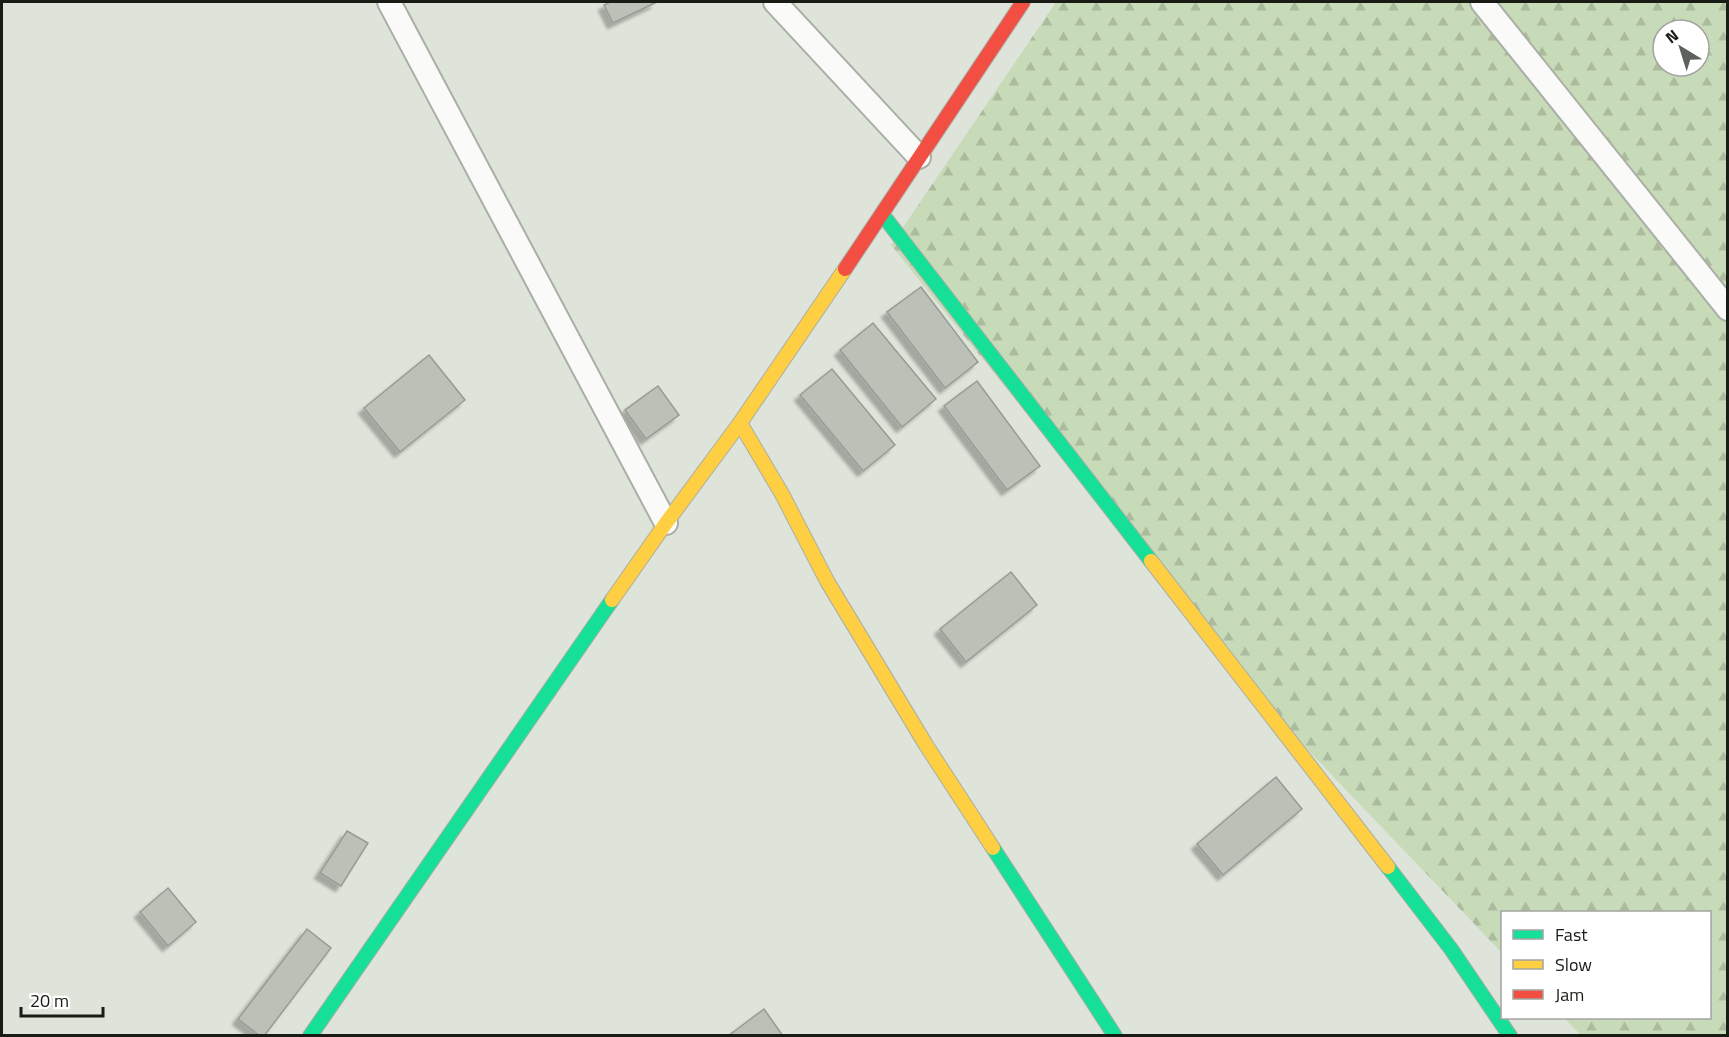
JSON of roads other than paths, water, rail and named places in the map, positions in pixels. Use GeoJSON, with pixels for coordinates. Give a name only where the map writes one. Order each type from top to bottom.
{"type":"FeatureCollection","features":[{"type":"Feature","properties":{"kind":"street"},"geometry":{"type":"LineString","coordinates":[[389,2],[666,523]]}},
{"type":"Feature","properties":{"kind":"street"},"geometry":{"type":"LineString","coordinates":[[775,2],[919,158]]}},
{"type":"Feature","properties":{"kind":"street"},"geometry":{"type":"LineString","coordinates":[[310,1035],[666,523],[740,423],[1023,2]]}},
{"type":"Feature","properties":{"kind":"street"},"geometry":{"type":"LineString","coordinates":[[1482,2],[1728,309]]}},
{"type":"Feature","properties":{"kind":"street"},"geometry":{"type":"LineString","coordinates":[[882,214],[1444,939],[1510,1035]]}},
{"type":"Feature","properties":{"kind":"street"},"geometry":{"type":"LineString","coordinates":[[740,423],[782,494],[827,581],[926,745],[1115,1035]]}}]}
